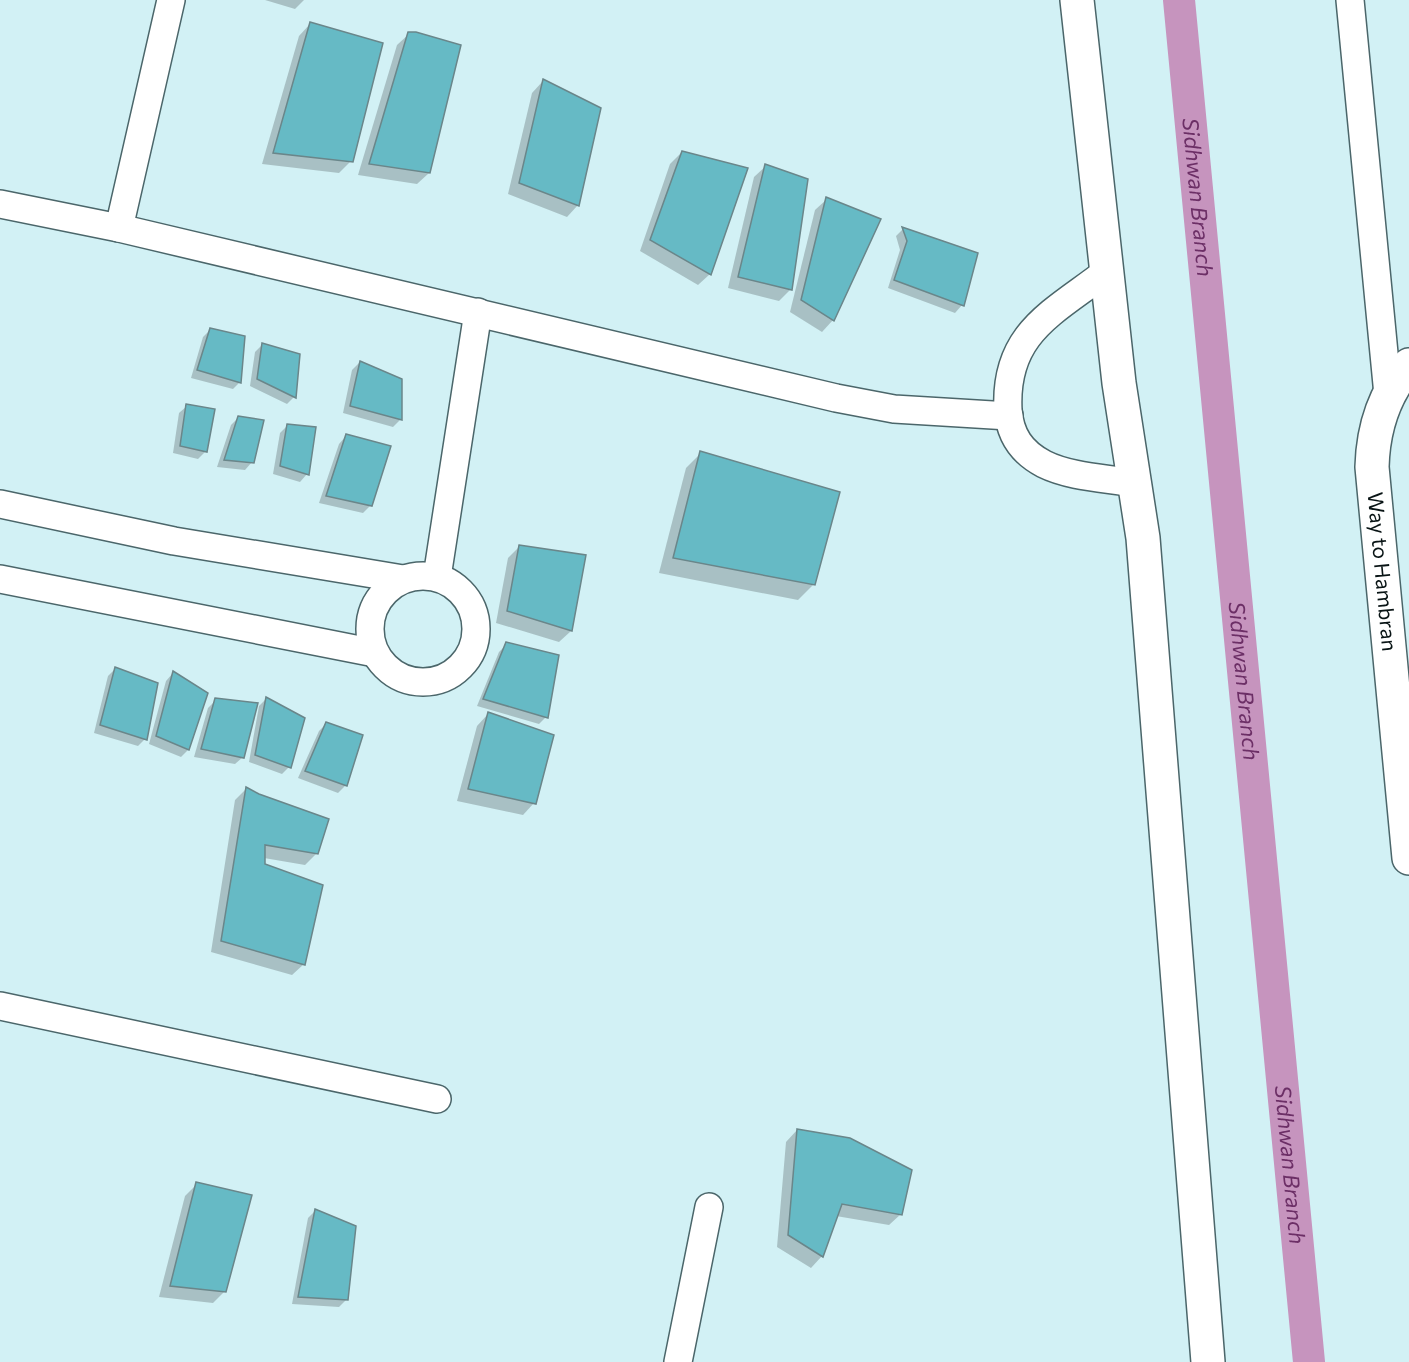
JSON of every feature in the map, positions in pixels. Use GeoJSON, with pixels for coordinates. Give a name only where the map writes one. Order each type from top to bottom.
{"type":"FeatureCollection","features":[{"type":"Feature","properties":{"kind":"main road"},"geometry":{"type":"LineString","coordinates":[[1077,0],[1107,272],[1143,538],[1208,1362]]}},
{"type":"Feature","properties":{"kind":"main road","name":"Way to Hambran"},"geometry":{"type":"LineString","coordinates":[[1409,365],[1389,395],[1372,439],[1372,467],[1409,858]]}},
{"type":"Feature","properties":{"kind":"street"},"geometry":{"type":"LineString","coordinates":[[119,228],[171,0]]}},
{"type":"Feature","properties":{"kind":"street"},"geometry":{"type":"LineString","coordinates":[[1350,0],[1389,395]]}},
{"type":"Feature","properties":{"kind":"street"},"geometry":{"type":"LineString","coordinates":[[0,204],[119,228],[836,398],[894,409],[1009,416]]}},
{"type":"Feature","properties":{"kind":"street"},"geometry":{"type":"LineString","coordinates":[[1107,272],[1036,326],[1021,344],[1012,365],[1007,387],[1009,416],[1012,433],[1021,447],[1046,465],[1058,470],[1134,483]]}},
{"type":"Feature","properties":{"kind":"street"},"geometry":{"type":"LineString","coordinates":[[437,577],[478,312]]}},
{"type":"Feature","properties":{"kind":"street"},"geometry":{"type":"LineString","coordinates":[[0,504],[174,541],[403,579]]}},
{"type":"Feature","properties":{"kind":"street"},"geometry":{"type":"LineString","coordinates":[[420,575],[437,577],[456,587],[470,603],[477,623],[475,645],[465,664],[448,677],[427,683],[406,681],[388,670],[375,653],[370,636],[370,618],[377,602],[388,589],[403,579],[420,575]]}},
{"type":"Feature","properties":{"kind":"street"},"geometry":{"type":"LineString","coordinates":[[0,579],[375,653]]}},
{"type":"Feature","properties":{"kind":"street"},"geometry":{"type":"LineString","coordinates":[[0,1006],[437,1099]]}},
{"type":"Feature","properties":{"kind":"street"},"geometry":{"type":"LineString","coordinates":[[678,1362],[709,1207]]}},
{"type":"Feature","properties":{"kind":"building"},"geometry":{"type":"Polygon","coordinates":[[[310,22],[383,43],[353,162],[273,153],[310,22]]]}},
{"type":"Feature","properties":{"kind":"building"},"geometry":{"type":"Polygon","coordinates":[[[408,32],[416,32],[461,45],[430,173],[369,164],[408,32]]]}},
{"type":"Feature","properties":{"kind":"building"},"geometry":{"type":"Polygon","coordinates":[[[543,79],[601,108],[579,206],[519,183],[543,79]]]}},
{"type":"Feature","properties":{"kind":"building"},"geometry":{"type":"Polygon","coordinates":[[[682,151],[748,168],[711,275],[650,240],[682,151]]]}},
{"type":"Feature","properties":{"kind":"building"},"geometry":{"type":"Polygon","coordinates":[[[765,164],[808,179],[792,290],[738,277],[765,164]]]}},
{"type":"Feature","properties":{"kind":"building"},"geometry":{"type":"Polygon","coordinates":[[[826,197],[881,219],[834,321],[801,300],[826,197]]]}},
{"type":"Feature","properties":{"kind":"building"},"geometry":{"type":"Polygon","coordinates":[[[902,227],[978,253],[964,306],[894,280],[907,241],[902,227]]]}},
{"type":"Feature","properties":{"kind":"building"},"geometry":{"type":"Polygon","coordinates":[[[210,328],[245,336],[241,383],[197,370],[210,328]]]}},
{"type":"Feature","properties":{"kind":"building"},"geometry":{"type":"Polygon","coordinates":[[[262,343],[300,354],[296,398],[257,379],[262,343]]]}},
{"type":"Feature","properties":{"kind":"building"},"geometry":{"type":"Polygon","coordinates":[[[360,361],[402,379],[402,420],[350,406],[360,361]]]}},
{"type":"Feature","properties":{"kind":"building"},"geometry":{"type":"Polygon","coordinates":[[[186,404],[215,409],[207,452],[180,446],[186,404]]]}},
{"type":"Feature","properties":{"kind":"building"},"geometry":{"type":"Polygon","coordinates":[[[238,416],[264,420],[254,463],[224,460],[238,416]]]}},
{"type":"Feature","properties":{"kind":"building"},"geometry":{"type":"Polygon","coordinates":[[[287,424],[316,427],[309,475],[280,466],[287,424]]]}},
{"type":"Feature","properties":{"kind":"building"},"geometry":{"type":"Polygon","coordinates":[[[346,434],[391,446],[372,506],[326,496],[346,434]]]}},
{"type":"Feature","properties":{"kind":"building"},"geometry":{"type":"Polygon","coordinates":[[[700,451],[840,492],[815,585],[673,558],[700,451]]]}},
{"type":"Feature","properties":{"kind":"building"},"geometry":{"type":"Polygon","coordinates":[[[519,545],[586,555],[572,631],[507,611],[519,545]]]}},
{"type":"Feature","properties":{"kind":"building"},"geometry":{"type":"Polygon","coordinates":[[[506,642],[559,655],[548,718],[483,699],[506,642]]]}},
{"type":"Feature","properties":{"kind":"building"},"geometry":{"type":"Polygon","coordinates":[[[115,667],[158,683],[147,740],[100,725],[115,667]]]}},
{"type":"Feature","properties":{"kind":"building"},"geometry":{"type":"Polygon","coordinates":[[[173,671],[208,693],[189,750],[156,736],[173,671]]]}},
{"type":"Feature","properties":{"kind":"building"},"geometry":{"type":"Polygon","coordinates":[[[266,697],[305,718],[291,768],[255,755],[266,697]]]}},
{"type":"Feature","properties":{"kind":"building"},"geometry":{"type":"Polygon","coordinates":[[[215,698],[258,703],[244,758],[201,749],[215,698]]]}},
{"type":"Feature","properties":{"kind":"building"},"geometry":{"type":"Polygon","coordinates":[[[488,712],[554,735],[536,804],[468,789],[488,712]]]}},
{"type":"Feature","properties":{"kind":"building"},"geometry":{"type":"Polygon","coordinates":[[[326,722],[363,735],[347,786],[305,771],[326,722]]]}},
{"type":"Feature","properties":{"kind":"building"},"geometry":{"type":"Polygon","coordinates":[[[246,787],[259,794],[329,819],[318,854],[265,845],[265,864],[323,885],[305,965],[221,941],[246,787]]]}},
{"type":"Feature","properties":{"kind":"building"},"geometry":{"type":"Polygon","coordinates":[[[797,1129],[850,1138],[912,1170],[902,1215],[842,1204],[823,1257],[788,1235],[797,1129]]]}},
{"type":"Feature","properties":{"kind":"building"},"geometry":{"type":"Polygon","coordinates":[[[196,1182],[252,1195],[226,1292],[170,1286],[196,1182]]]}},
{"type":"Feature","properties":{"kind":"building"},"geometry":{"type":"Polygon","coordinates":[[[315,1209],[356,1226],[348,1300],[298,1297],[315,1209]]]}},
{"type":"Feature","properties":{"kind":"waterway","name":"Sidhwan Branch"},"geometry":{"type":"LineString","coordinates":[[1179,0],[1309,1362]]}}]}
